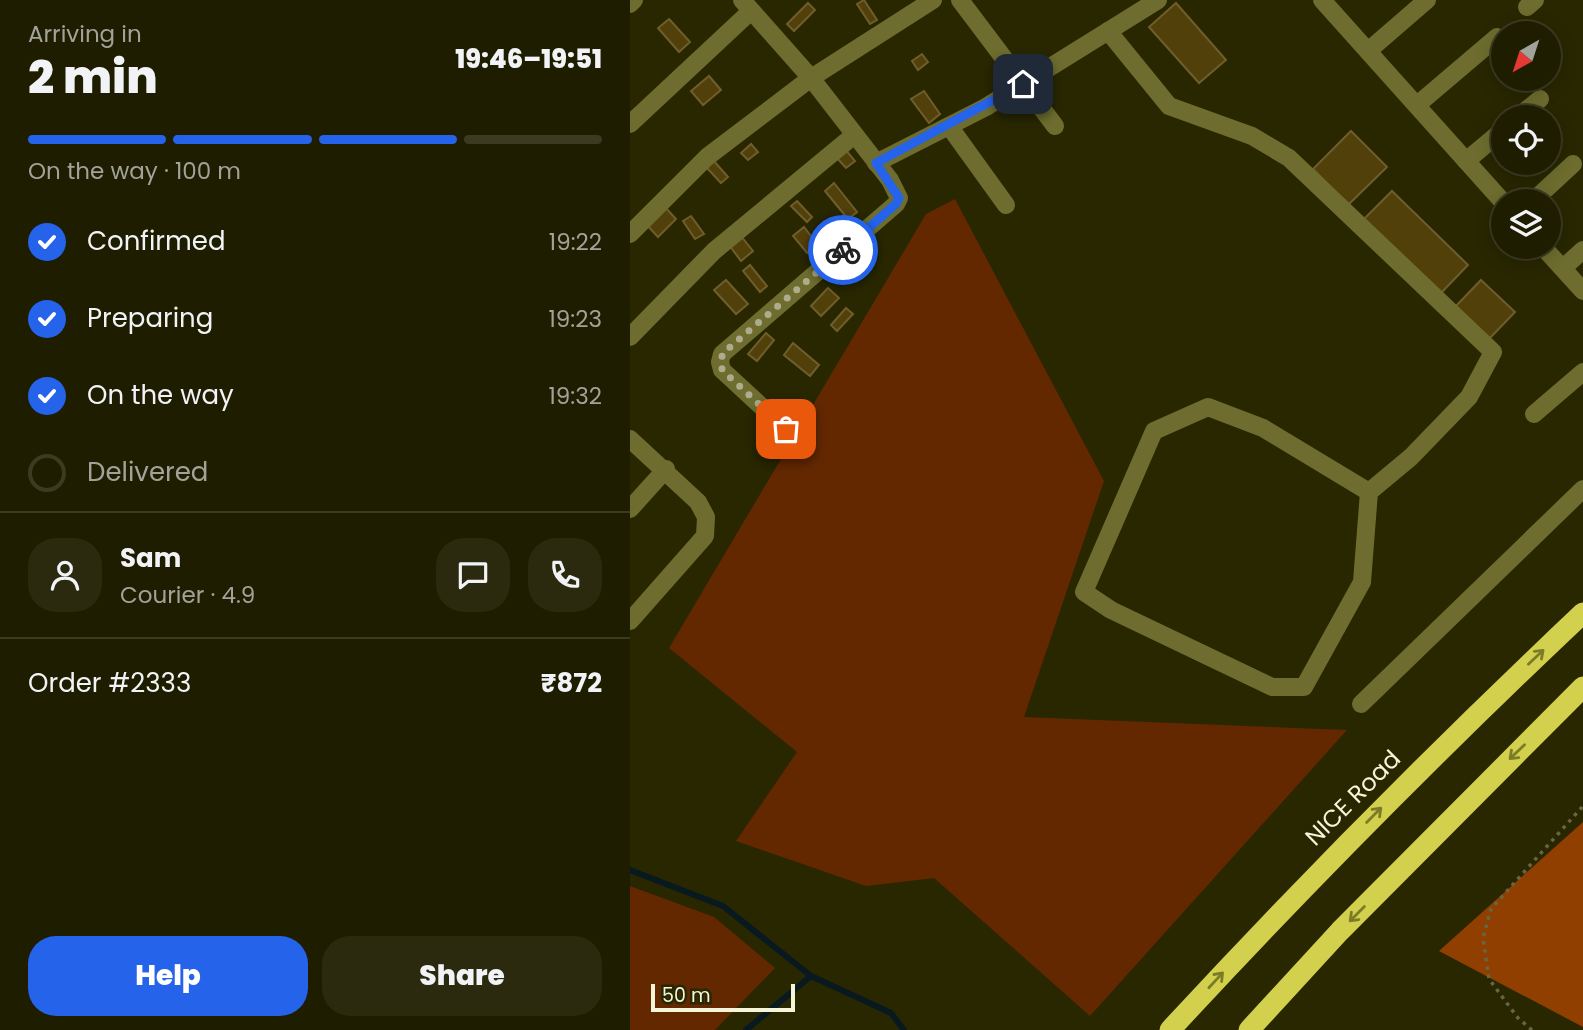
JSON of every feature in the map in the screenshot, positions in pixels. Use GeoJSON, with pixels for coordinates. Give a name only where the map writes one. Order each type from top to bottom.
{"type":"FeatureCollection","features":[{"type":"Feature","properties":{"kind":"highway","name":"NICE Road"},"geometry":{"type":"LineString","coordinates":[[1170,1030],[1303,886],[1455,734],[1583,613]]}},
{"type":"Feature","properties":{"kind":"highway"},"geometry":{"type":"LineString","coordinates":[[1249,1030],[1340,931],[1583,687]]}},
{"type":"Feature","properties":{"kind":"street"},"geometry":{"type":"LineString","coordinates":[[630,4],[634,0]]}},
{"type":"Feature","properties":{"kind":"street"},"geometry":{"type":"LineString","coordinates":[[630,234],[708,157],[811,78],[933,0]]}},
{"type":"Feature","properties":{"kind":"street"},"geometry":{"type":"LineString","coordinates":[[960,0],[1055,126]]}},
{"type":"Feature","properties":{"kind":"street"},"geometry":{"type":"LineString","coordinates":[[1322,0],[1491,189]]}},
{"type":"Feature","properties":{"kind":"street"},"geometry":{"type":"LineString","coordinates":[[1368,51],[1427,0]]}},
{"type":"Feature","properties":{"kind":"street"},"geometry":{"type":"LineString","coordinates":[[876,163],[1023,84],[1108,31],[1147,3]]}},
{"type":"Feature","properties":{"kind":"street"},"geometry":{"type":"LineString","coordinates":[[630,124],[746,6],[811,78],[895,190],[899,198],[896,204],[722,354],[722,370],[786,429]]}},
{"type":"Feature","properties":{"kind":"street"},"geometry":{"type":"LineString","coordinates":[[1108,31],[1169,106],[1252,136],[1289,158],[1493,352],[1469,397],[1411,457],[1369,492],[1362,582],[1304,687],[1272,687],[1111,610],[1084,592],[1154,431],[1208,407],[1263,428],[1369,492]]}},
{"type":"Feature","properties":{"kind":"street"},"geometry":{"type":"LineString","coordinates":[[1417,105],[1491,42]]}},
{"type":"Feature","properties":{"kind":"street"},"geometry":{"type":"LineString","coordinates":[[1533,105],[1541,99]]}},
{"type":"Feature","properties":{"kind":"street"},"geometry":{"type":"LineString","coordinates":[[949,126],[1006,205]]}},
{"type":"Feature","properties":{"kind":"street"},"geometry":{"type":"LineString","coordinates":[[630,337],[715,251],[853,136]]}},
{"type":"Feature","properties":{"kind":"street"},"geometry":{"type":"LineString","coordinates":[[1466,161],[1491,140]]}},
{"type":"Feature","properties":{"kind":"street"},"geometry":{"type":"LineString","coordinates":[[1546,189],[1573,164]]}},
{"type":"Feature","properties":{"kind":"street"},"geometry":{"type":"LineString","coordinates":[[1563,268],[1583,250]]}},
{"type":"Feature","properties":{"kind":"street"},"geometry":{"type":"LineString","coordinates":[[1554,259],[1583,291]]}},
{"type":"Feature","properties":{"kind":"street"},"geometry":{"type":"LineString","coordinates":[[1534,414],[1583,372]]}},
{"type":"Feature","properties":{"kind":"street"},"geometry":{"type":"LineString","coordinates":[[630,439],[698,502],[706,517],[705,536],[630,621]]}},
{"type":"Feature","properties":{"kind":"street"},"geometry":{"type":"LineString","coordinates":[[630,509],[666,470]]}},
{"type":"Feature","properties":{"kind":"street"},"geometry":{"type":"LineString","coordinates":[[1361,704],[1583,489]]}},
{"type":"Feature","properties":{"kind":"path"},"geometry":{"type":"LineString","coordinates":[[1532,1030],[1518,1018],[1489,979],[1483,938],[1491,909],[1583,806]]}},
{"type":"Feature","properties":{"kind":"shaded area"},"geometry":{"type":"Polygon","coordinates":[[[955,199],[1104,481],[1024,717],[1347,730],[1090,1016],[934,878],[866,886],[736,841],[797,752],[669,648],[926,214],[955,199]]]}},
{"type":"Feature","properties":{"kind":"shaded area"},"geometry":{"type":"Polygon","coordinates":[[[1583,822],[1583,1027],[1439,951],[1583,822]]]}},
{"type":"Feature","properties":{"kind":"shaded area"},"geometry":{"type":"Polygon","coordinates":[[[630,886],[714,917],[775,968],[715,1030],[630,1030],[630,886]]]}},
{"type":"Feature","properties":{"kind":"building"},"geometry":{"type":"Polygon","coordinates":[[[864,0],[877,20],[870,24],[857,4],[864,0]]]}},
{"type":"Feature","properties":{"kind":"building"},"geometry":{"type":"Polygon","coordinates":[[[808,3],[815,10],[794,31],[787,24],[808,3]]]}},
{"type":"Feature","properties":{"kind":"building"},"geometry":{"type":"Polygon","coordinates":[[[1176,3],[1226,60],[1199,83],[1149,27],[1176,3]]]}},
{"type":"Feature","properties":{"kind":"building"},"geometry":{"type":"Polygon","coordinates":[[[669,19],[690,42],[679,52],[658,28],[669,19]]]}},
{"type":"Feature","properties":{"kind":"building"},"geometry":{"type":"Polygon","coordinates":[[[922,54],[928,62],[918,70],[912,61],[922,54]]]}},
{"type":"Feature","properties":{"kind":"building"},"geometry":{"type":"Polygon","coordinates":[[[709,76],[721,90],[703,105],[691,91],[709,76]]]}},
{"type":"Feature","properties":{"kind":"building"},"geometry":{"type":"Polygon","coordinates":[[[924,91],[940,114],[929,123],[911,99],[924,91]]]}},
{"type":"Feature","properties":{"kind":"building"},"geometry":{"type":"Polygon","coordinates":[[[1351,131],[1387,167],[1348,205],[1313,169],[1351,131]]]}},
{"type":"Feature","properties":{"kind":"building"},"geometry":{"type":"Polygon","coordinates":[[[751,144],[758,152],[748,160],[741,153],[751,144]]]}},
{"type":"Feature","properties":{"kind":"building"},"geometry":{"type":"Polygon","coordinates":[[[845,149],[855,161],[846,168],[836,157],[845,149]]]}},
{"type":"Feature","properties":{"kind":"building"},"geometry":{"type":"Polygon","coordinates":[[[713,160],[728,177],[721,183],[706,167],[713,160]]]}},
{"type":"Feature","properties":{"kind":"building"},"geometry":{"type":"Polygon","coordinates":[[[834,183],[857,212],[848,219],[825,191],[834,183]]]}},
{"type":"Feature","properties":{"kind":"building"},"geometry":{"type":"Polygon","coordinates":[[[1392,191],[1468,265],[1440,294],[1364,219],[1392,191]]]}},
{"type":"Feature","properties":{"kind":"building"},"geometry":{"type":"Polygon","coordinates":[[[797,201],[812,217],[807,222],[791,206],[797,201]]]}},
{"type":"Feature","properties":{"kind":"building"},"geometry":{"type":"Polygon","coordinates":[[[664,206],[676,219],[658,237],[645,223],[664,206]]]}},
{"type":"Feature","properties":{"kind":"building"},"geometry":{"type":"Polygon","coordinates":[[[691,216],[704,234],[695,239],[683,221],[691,216]]]}},
{"type":"Feature","properties":{"kind":"building"},"geometry":{"type":"Polygon","coordinates":[[[804,227],[818,245],[807,253],[793,236],[804,227]]]}},
{"type":"Feature","properties":{"kind":"building"},"geometry":{"type":"Polygon","coordinates":[[[741,236],[753,251],[741,261],[729,245],[741,236]]]}},
{"type":"Feature","properties":{"kind":"building"},"geometry":{"type":"Polygon","coordinates":[[[750,265],[767,286],[760,292],[743,271],[750,265]]]}},
{"type":"Feature","properties":{"kind":"building"},"geometry":{"type":"Polygon","coordinates":[[[726,280],[748,304],[736,314],[714,290],[726,280]]]}},
{"type":"Feature","properties":{"kind":"building"},"geometry":{"type":"Polygon","coordinates":[[[1481,280],[1515,312],[1488,340],[1454,308],[1481,280]]]}},
{"type":"Feature","properties":{"kind":"building"},"geometry":{"type":"Polygon","coordinates":[[[828,288],[839,298],[821,316],[811,306],[828,288]]]}},
{"type":"Feature","properties":{"kind":"building"},"geometry":{"type":"Polygon","coordinates":[[[846,308],[853,314],[837,331],[831,325],[846,308]]]}},
{"type":"Feature","properties":{"kind":"building"},"geometry":{"type":"Polygon","coordinates":[[[766,333],[774,340],[757,361],[748,354],[766,333]]]}},
{"type":"Feature","properties":{"kind":"building"},"geometry":{"type":"Polygon","coordinates":[[[793,343],[819,365],[810,376],[784,355],[793,343]]]}},
{"type":"Feature","properties":{"kind":"waterway"},"geometry":{"type":"LineString","coordinates":[[630,870],[723,906],[811,976]]}},
{"type":"Feature","properties":{"kind":"waterway"},"geometry":{"type":"LineString","coordinates":[[746,1030],[811,976],[891,1013],[904,1030]]}},
{"type":"Feature","properties":{"kind":"way so far"},"geometry":{"type":"LineString","coordinates":[[786,429],[722,370],[722,354],[843,250]]}},
{"type":"Feature","properties":{"kind":"route"},"geometry":{"type":"LineString","coordinates":[[843,250],[896,204],[899,198],[890,180],[876,163],[986,107],[1023,84]]}}]}
